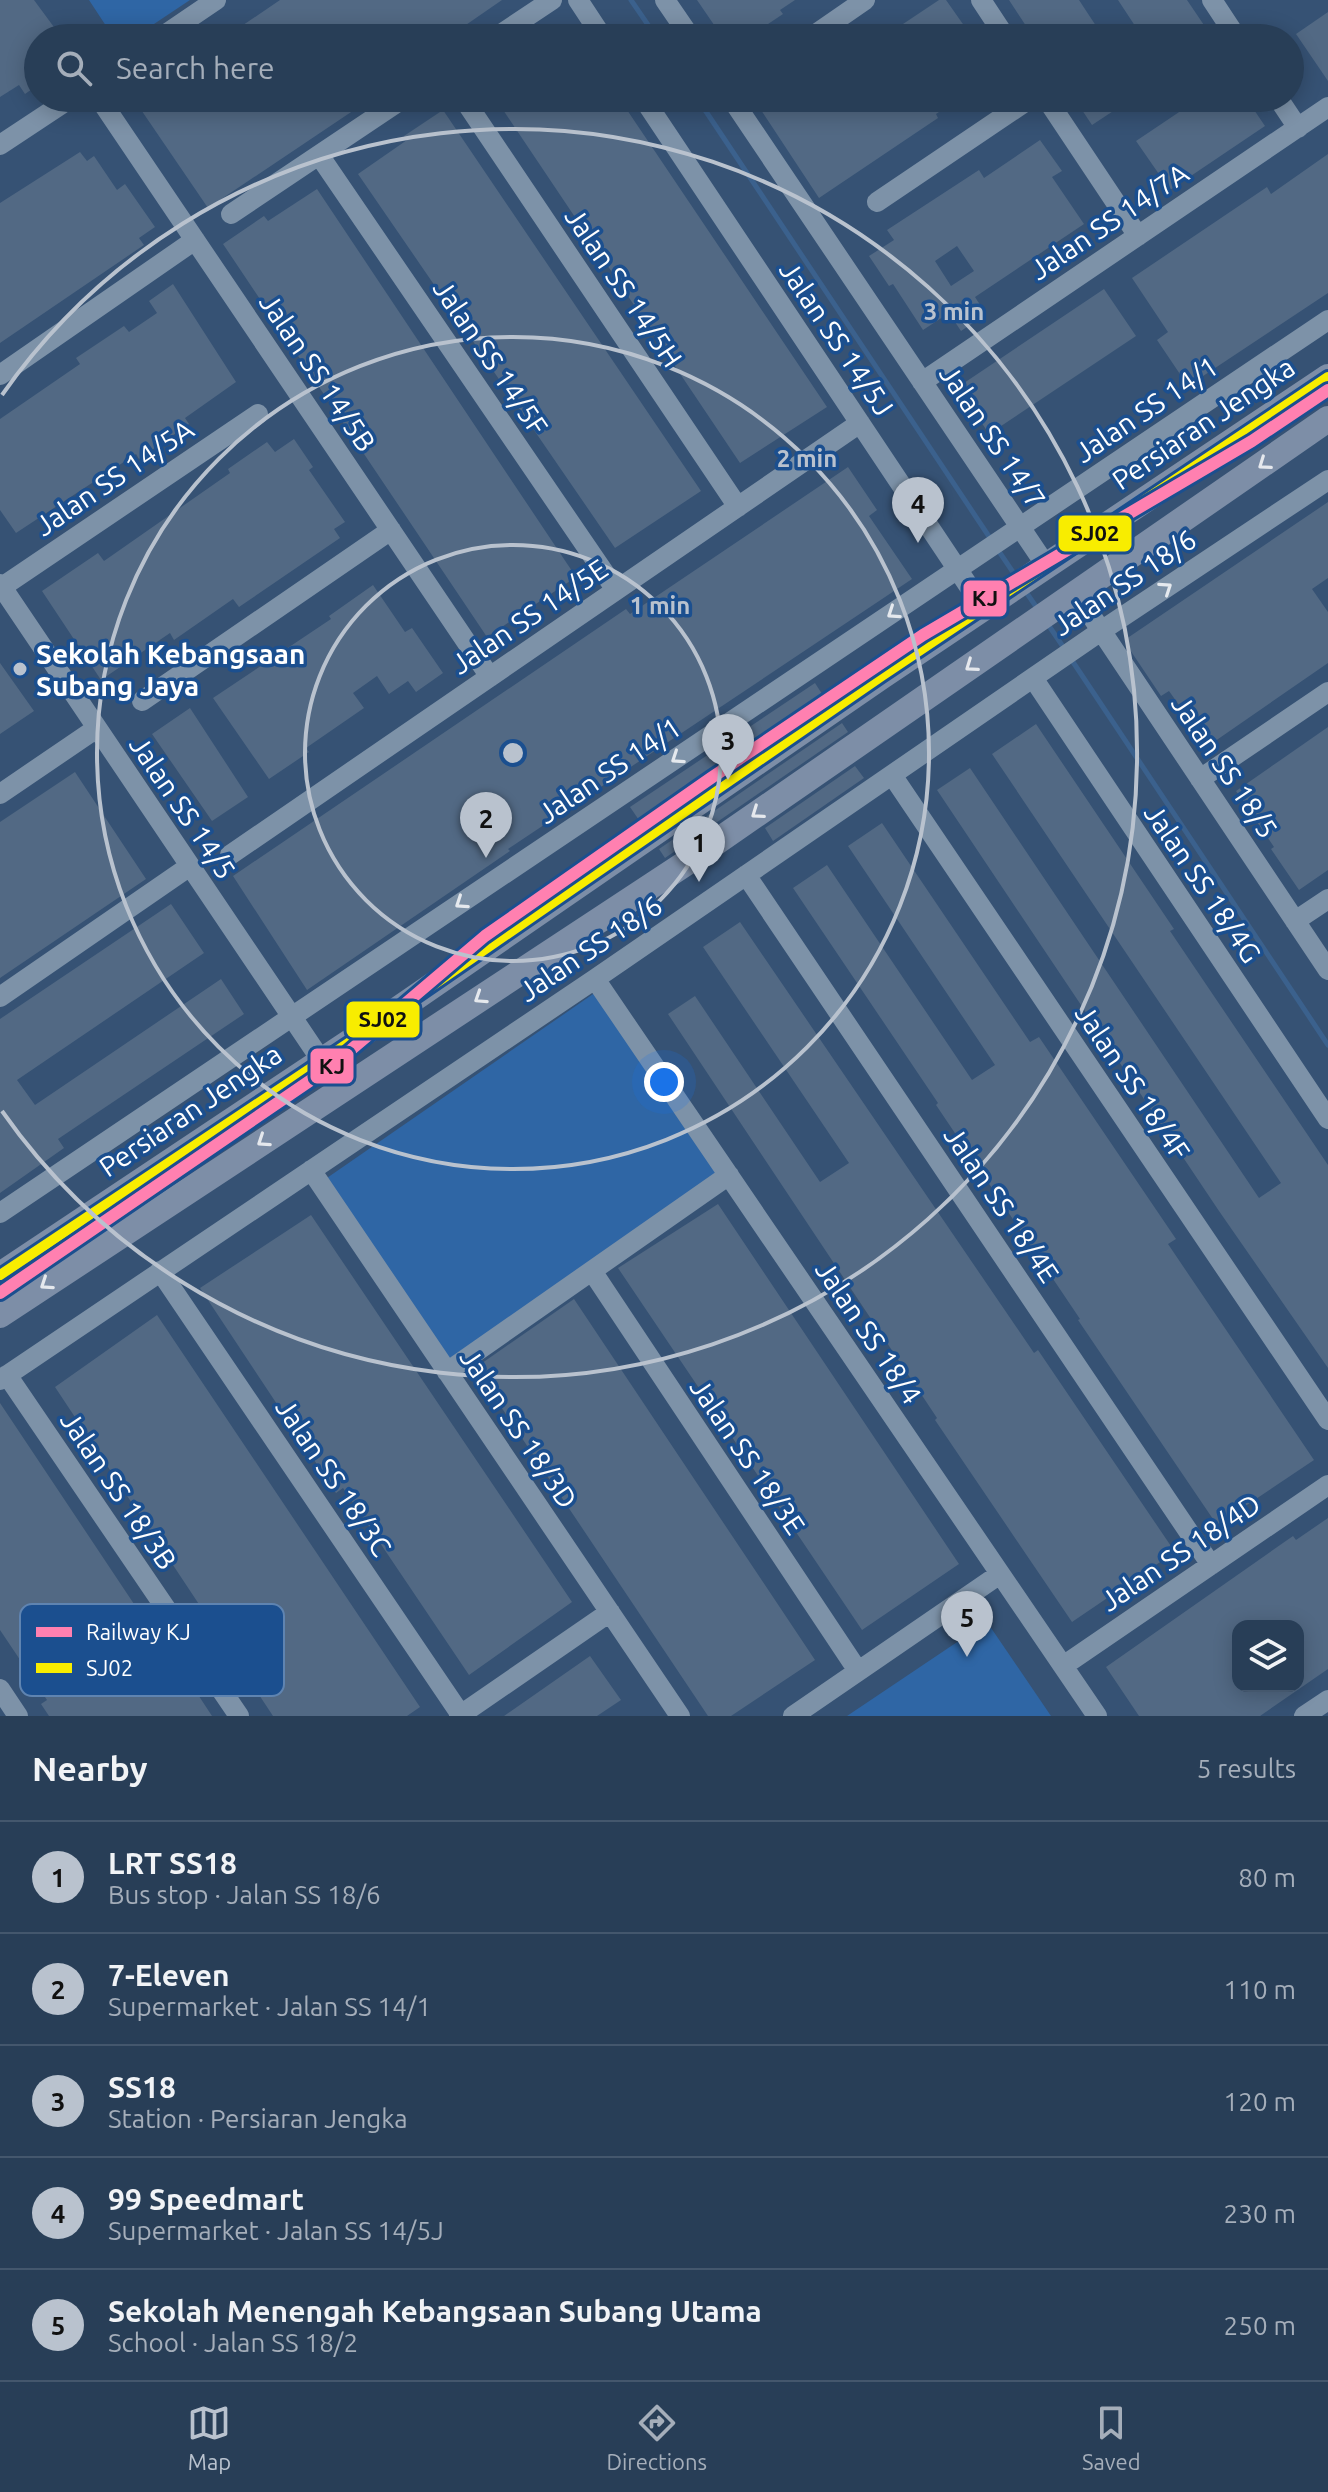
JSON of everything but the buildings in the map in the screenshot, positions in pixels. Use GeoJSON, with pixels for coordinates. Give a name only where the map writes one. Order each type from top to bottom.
{"type":"FeatureCollection","features":[{"type":"Feature","properties":{"kind":"main road","name":"Persiaran Jengka"},"geometry":{"type":"LineString","coordinates":[[0,1275],[1328,377]]}},
{"type":"Feature","properties":{"kind":"main road"},"geometry":{"type":"LineString","coordinates":[[0,1315],[686,863],[1328,419]]}},
{"type":"Feature","properties":{"kind":"street"},"geometry":{"type":"LineString","coordinates":[[181,24],[216,0]]}},
{"type":"Feature","properties":{"kind":"street"},"geometry":{"type":"LineString","coordinates":[[516,24],[552,0]]}},
{"type":"Feature","properties":{"kind":"street"},"geometry":{"type":"LineString","coordinates":[[578,0],[594,24]]}},
{"type":"Feature","properties":{"kind":"street"},"geometry":{"type":"LineString","coordinates":[[665,0],[681,24]]}},
{"type":"Feature","properties":{"kind":"street"},"geometry":{"type":"LineString","coordinates":[[830,24],[865,0]]}},
{"type":"Feature","properties":{"kind":"street"},"geometry":{"type":"LineString","coordinates":[[981,0],[997,24]]}},
{"type":"Feature","properties":{"kind":"street"},"geometry":{"type":"LineString","coordinates":[[1212,0],[1228,24]]}},
{"type":"Feature","properties":{"kind":"street","name":"Jalan SS 14/7A"},"geometry":{"type":"LineString","coordinates":[[922,382],[1328,107]]}},
{"type":"Feature","properties":{"kind":"street"},"geometry":{"type":"LineString","coordinates":[[0,145],[50,112]]}},
{"type":"Feature","properties":{"kind":"street","name":"Jalan SS 14/5B"},"geometry":{"type":"LineString","coordinates":[[108,112],[490,677]]}},
{"type":"Feature","properties":{"kind":"street"},"geometry":{"type":"LineString","coordinates":[[231,214],[383,112]]}},
{"type":"Feature","properties":{"kind":"street","name":"Jalan SS 14/5H"},"geometry":{"type":"LineString","coordinates":[[472,112],[738,507]]}},
{"type":"Feature","properties":{"kind":"street","name":"Jalan SS 14/5J"},"geometry":{"type":"LineString","coordinates":[[652,112],[984,609]]}},
{"type":"Feature","properties":{"kind":"street","name":"Jalan SS 14/7"},"geometry":{"type":"LineString","coordinates":[[740,112],[1020,527],[1029,579]]}},
{"type":"Feature","properties":{"kind":"street"},"geometry":{"type":"LineString","coordinates":[[877,202],[1010,112]]}},
{"type":"Feature","properties":{"kind":"street"},"geometry":{"type":"LineString","coordinates":[[1055,112],[1138,236]]}},
{"type":"Feature","properties":{"kind":"street"},"geometry":{"type":"LineString","coordinates":[[1287,112],[1298,128]]}},
{"type":"Feature","properties":{"kind":"street","name":"Jalan SS 14/5F"},"geometry":{"type":"LineString","coordinates":[[319,155],[616,590]]}},
{"type":"Feature","properties":{"kind":"street"},"geometry":{"type":"LineString","coordinates":[[0,375],[195,240]]}},
{"type":"Feature","properties":{"kind":"street","name":"Jalan SS 14/1"},"geometry":{"type":"LineString","coordinates":[[0,1213],[1328,320]]}},
{"type":"Feature","properties":{"kind":"street","name":"Jalan SS 14/5A"},"geometry":{"type":"LineString","coordinates":[[1,586],[258,414]]}},
{"type":"Feature","properties":{"kind":"street","name":"Jalan SS 14/5E"},"geometry":{"type":"LineString","coordinates":[[230,855],[860,423]]}},
{"type":"Feature","properties":{"kind":"street","name":"Jalan SS 18/6"},"geometry":{"type":"LineString","coordinates":[[4,1377],[1328,480]]}},
{"type":"Feature","properties":{"kind":"street"},"geometry":{"type":"LineString","coordinates":[[142,701],[391,530]]}},
{"type":"Feature","properties":{"kind":"street","name":"Jalan SS 14/5"},"geometry":{"type":"LineString","coordinates":[[1,586],[321,1060]]}},
{"type":"Feature","properties":{"kind":"street","name":"Jalan SS 18/5"},"geometry":{"type":"LineString","coordinates":[[1076,593],[1328,970]]}},
{"type":"Feature","properties":{"kind":"street","name":"Jalan SS 18/4G"},"geometry":{"type":"LineString","coordinates":[[1033,678],[1328,1119]]}},
{"type":"Feature","properties":{"kind":"street"},"geometry":{"type":"LineString","coordinates":[[1200,779],[1328,692]]}},
{"type":"Feature","properties":{"kind":"street"},"geometry":{"type":"LineString","coordinates":[[0,794],[97,728]]}},
{"type":"Feature","properties":{"kind":"street","name":"Jalan SS 18/4F"},"geometry":{"type":"LineString","coordinates":[[892,775],[1328,1420]]}},
{"type":"Feature","properties":{"kind":"street"},"geometry":{"type":"LineString","coordinates":[[0,997],[190,866]]}},
{"type":"Feature","properties":{"kind":"street","name":"Jalan SS 18/4E"},"geometry":{"type":"LineString","coordinates":[[746,875],[1211,1565]]}},
{"type":"Feature","properties":{"kind":"street"},"geometry":{"type":"LineString","coordinates":[[1295,921],[1328,899]]}},
{"type":"Feature","properties":{"kind":"street","name":"Jalan SS 18/4"},"geometry":{"type":"LineString","coordinates":[[595,979],[1097,1716]]}},
{"type":"Feature","properties":{"kind":"street","name":"Jalan SS 18/3D"},"geometry":{"type":"LineString","coordinates":[[311,1170],[680,1716]]}},
{"type":"Feature","properties":{"kind":"street"},"geometry":{"type":"LineString","coordinates":[[447,1372],[729,1175]]}},
{"type":"Feature","properties":{"kind":"street","name":"Jalan SS 18/3C"},"geometry":{"type":"LineString","coordinates":[[160,1271],[460,1715]]}},
{"type":"Feature","properties":{"kind":"street","name":"Jalan SS 18/3E"},"geometry":{"type":"LineString","coordinates":[[592,1271],[858,1671]]}},
{"type":"Feature","properties":{"kind":"street","name":"Jalan SS 18/3B"},"geometry":{"type":"LineString","coordinates":[[4,1377],[161,1604]]}},
{"type":"Feature","properties":{"kind":"street","name":"Jalan SS 18/4D"},"geometry":{"type":"LineString","coordinates":[[1063,1666],[1328,1485]]}},
{"type":"Feature","properties":{"kind":"street"},"geometry":{"type":"LineString","coordinates":[[793,1716],[1000,1574]]}},
{"type":"Feature","properties":{"kind":"street"},"geometry":{"type":"LineString","coordinates":[[460,1715],[610,1612]]}},
{"type":"Feature","properties":{"kind":"street"},"geometry":{"type":"LineString","coordinates":[[0,1689],[18,1716]]}},
{"type":"Feature","properties":{"kind":"street","name":"Jalan SS 18/3B"},"geometry":{"type":"LineString","coordinates":[[225,1696],[239,1716]]}},
{"type":"Feature","properties":{"kind":"street"},"geometry":{"type":"LineString","coordinates":[[1309,1715],[1328,1700]]}},
{"type":"Feature","properties":{"kind":"shaded area"},"geometry":{"type":"Polygon","coordinates":[[[89,0],[190,0],[154,24],[105,24],[89,0]]]}},
{"type":"Feature","properties":{"kind":"shaded area"},"geometry":{"type":"Polygon","coordinates":[[[596,992],[720,1171],[448,1360],[324,1180],[596,992]]]}},
{"type":"Feature","properties":{"kind":"shaded area"},"geometry":{"type":"Polygon","coordinates":[[[987,1622],[1051,1716],[847,1716],[987,1622]]]}},
{"type":"Feature","properties":{"kind":"waterway"},"geometry":{"type":"LineString","coordinates":[[631,0],[647,24]]}},
{"type":"Feature","properties":{"kind":"waterway"},"geometry":{"type":"LineString","coordinates":[[706,112],[992,541]]}},
{"type":"Feature","properties":{"kind":"waterway"},"geometry":{"type":"LineString","coordinates":[[998,550],[1017,578]]}},
{"type":"Feature","properties":{"kind":"waterway"},"geometry":{"type":"LineString","coordinates":[[1024,589],[1039,611]]}},
{"type":"Feature","properties":{"kind":"waterway"},"geometry":{"type":"LineString","coordinates":[[1047,623],[1066,651]]}},
{"type":"Feature","properties":{"kind":"waterway"},"geometry":{"type":"LineString","coordinates":[[1071,659],[1328,1045]]}},
{"type":"Feature","properties":{"kind":"rail line","name":"KJ"},"geometry":{"type":"LineString","coordinates":[[0,1293],[333,1065],[485,936],[711,778],[923,635],[1252,441],[1328,390]]}},
{"type":"Feature","properties":{"kind":"transit line","name":"SJ02"},"geometry":{"type":"LineString","coordinates":[[0,1275],[368,1030],[882,676],[1328,377]]}},
{"type":"Feature","properties":{"kind":"place","name":"99 Speedmart"},"geometry":{"type":"Point","coordinates":[918,543]}},
{"type":"Feature","properties":{"kind":"place","name":"Sekolah Kebangsaan Subang Jaya"},"geometry":{"type":"Point","coordinates":[20,669]}},
{"type":"Feature","properties":{"kind":"place","name":"SS18"},"geometry":{"type":"Point","coordinates":[728,780]}},
{"type":"Feature","properties":{"kind":"place","name":"7-Eleven"},"geometry":{"type":"Point","coordinates":[486,858]}},
{"type":"Feature","properties":{"kind":"place","name":"LRT SS18"},"geometry":{"type":"Point","coordinates":[699,882]}},
{"type":"Feature","properties":{"kind":"place","name":"Sekolah Menengah Kebangsaan Subang Utama"},"geometry":{"type":"Point","coordinates":[967,1657]}}]}
